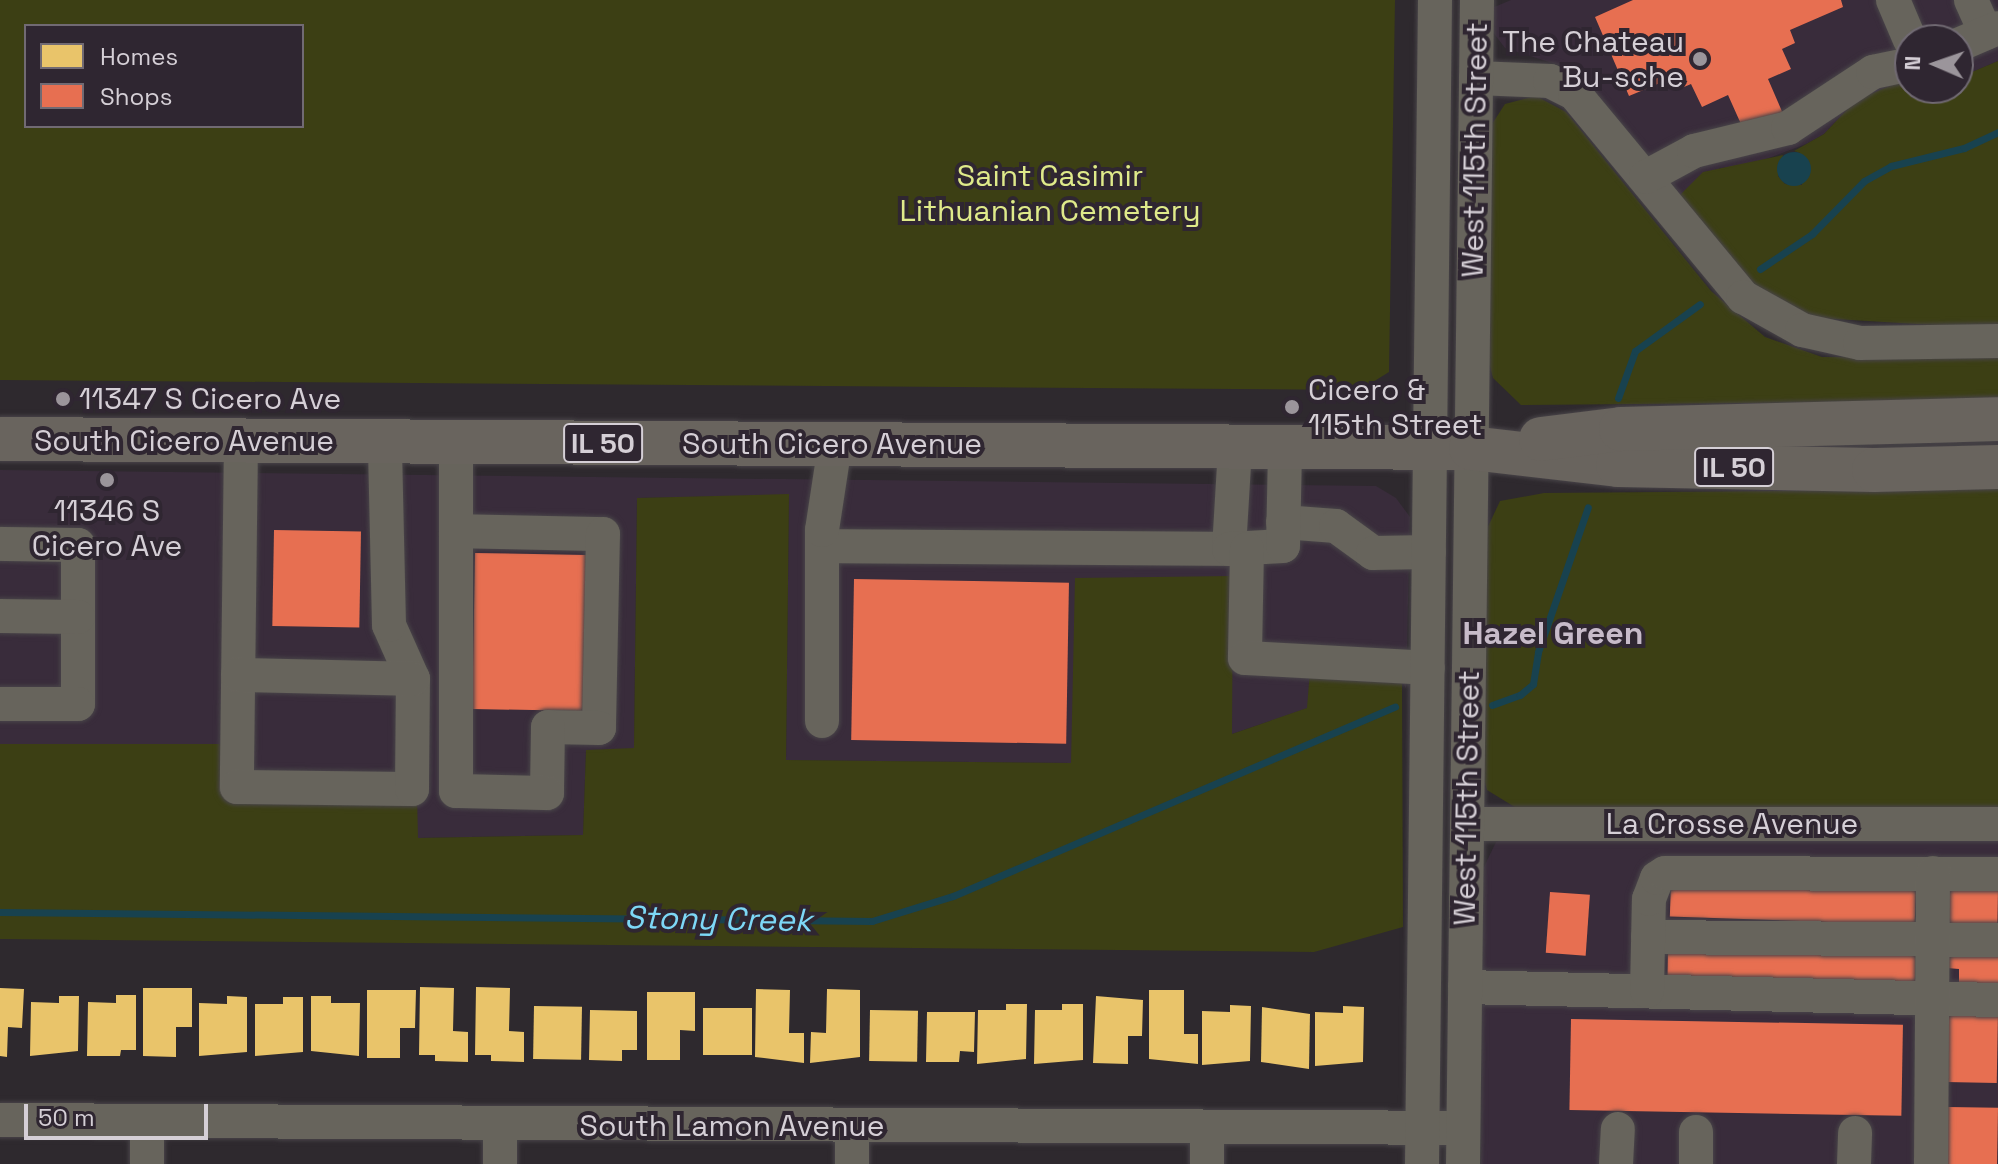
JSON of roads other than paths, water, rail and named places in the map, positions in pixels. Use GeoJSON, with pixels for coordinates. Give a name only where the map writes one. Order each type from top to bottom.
{"type":"FeatureCollection","features":[{"type":"Feature","properties":{"kind":"main road","name":"IL 50"},"geometry":{"type":"LineString","coordinates":[[1451,448],[1621,429],[1998,419]]}},
{"type":"Feature","properties":{"kind":"main road","name":"South Cicero Avenue"},"geometry":{"type":"LineString","coordinates":[[0,439],[1451,448]]}},
{"type":"Feature","properties":{"kind":"main road","name":"IL 50"},"geometry":{"type":"LineString","coordinates":[[1451,448],[1618,465],[1874,470],[1998,467]]}},
{"type":"Feature","properties":{"kind":"street","name":"West 115th Street"},"geometry":{"type":"LineString","coordinates":[[1435,0],[1467,824],[1463,1164]]}},
{"type":"Feature","properties":{"kind":"street","name":"West 115th Street"},"geometry":{"type":"LineString","coordinates":[[1422,1164],[1429,552],[1451,448],[1476,78],[1477,0]]}},
{"type":"Feature","properties":{"kind":"street"},"geometry":{"type":"LineString","coordinates":[[1893,0],[1903,24]]}},
{"type":"Feature","properties":{"kind":"street"},"geometry":{"type":"LineString","coordinates":[[1971,0],[1981,35]]}},
{"type":"Feature","properties":{"kind":"street"},"geometry":{"type":"LineString","coordinates":[[1646,177],[1694,151],[1788,128],[1873,72],[1894,67]]}},
{"type":"Feature","properties":{"kind":"street"},"geometry":{"type":"LineString","coordinates":[[1476,78],[1550,81],[1575,94],[1743,297],[1802,330],[1860,343],[1998,341]]}},
{"type":"Feature","properties":{"kind":"street"},"geometry":{"type":"LineString","coordinates":[[241,441],[237,787],[412,789],[413,679],[389,625],[385,442]]}},
{"type":"Feature","properties":{"kind":"street"},"geometry":{"type":"LineString","coordinates":[[456,442],[456,531],[456,791],[547,793],[548,727],[599,728],[603,534],[456,531]]}},
{"type":"Feature","properties":{"kind":"street"},"geometry":{"type":"LineString","coordinates":[[822,721],[822,546],[835,445]]}},
{"type":"Feature","properties":{"kind":"street"},"geometry":{"type":"LineString","coordinates":[[1235,447],[1245,658],[1428,668]]}},
{"type":"Feature","properties":{"kind":"street"},"geometry":{"type":"LineString","coordinates":[[822,546],[1238,549],[1283,546],[1285,447]]}},
{"type":"Feature","properties":{"kind":"street"},"geometry":{"type":"LineString","coordinates":[[1283,522],[1336,526],[1373,553],[1429,552]]}},
{"type":"Feature","properties":{"kind":"street"},"geometry":{"type":"LineString","coordinates":[[0,544],[78,545],[78,704],[0,704]]}},
{"type":"Feature","properties":{"kind":"street"},"geometry":{"type":"LineString","coordinates":[[0,616],[78,617]]}},
{"type":"Feature","properties":{"kind":"street"},"geometry":{"type":"LineString","coordinates":[[238,675],[413,679]]}},
{"type":"Feature","properties":{"kind":"street","name":"La Crosse Avenue"},"geometry":{"type":"LineString","coordinates":[[1467,824],[1998,824]]}},
{"type":"Feature","properties":{"kind":"street"},"geometry":{"type":"LineString","coordinates":[[1647,991],[1649,899],[1657,878],[1665,873],[1998,874]]}},
{"type":"Feature","properties":{"kind":"street"},"geometry":{"type":"LineString","coordinates":[[1931,1164],[1933,873]]}},
{"type":"Feature","properties":{"kind":"street"},"geometry":{"type":"LineString","coordinates":[[1648,937],[1998,940]]}},
{"type":"Feature","properties":{"kind":"street"},"geometry":{"type":"LineString","coordinates":[[1465,987],[1998,1000]]}},
{"type":"Feature","properties":{"kind":"street","name":"South Lamon Avenue"},"geometry":{"type":"LineString","coordinates":[[0,1120],[1463,1128]]}},
{"type":"Feature","properties":{"kind":"street"},"geometry":{"type":"LineString","coordinates":[[147,1122],[147,1164]]}},
{"type":"Feature","properties":{"kind":"street"},"geometry":{"type":"LineString","coordinates":[[500,1124],[500,1164]]}},
{"type":"Feature","properties":{"kind":"street"},"geometry":{"type":"LineString","coordinates":[[852,1127],[852,1164]]}},
{"type":"Feature","properties":{"kind":"street"},"geometry":{"type":"LineString","coordinates":[[1207,1128],[1207,1164]]}},
{"type":"Feature","properties":{"kind":"street"},"geometry":{"type":"LineString","coordinates":[[1616,1164],[1618,1129]]}},
{"type":"Feature","properties":{"kind":"water"},"geometry":{"type":"Polygon","coordinates":[[[1794,152],[1806,157],[1811,169],[1806,181],[1794,186],[1782,181],[1777,169],[1782,157],[1794,152]]]}},
{"type":"Feature","properties":{"kind":"waterway","name":"Stony Creek"},"geometry":{"type":"LineString","coordinates":[[1760,269],[1812,234],[1864,181],[1891,166],[1964,148],[1998,132]]}},
{"type":"Feature","properties":{"kind":"waterway","name":"Stony Creek"},"geometry":{"type":"LineString","coordinates":[[1618,398],[1635,351],[1700,304]]}},
{"type":"Feature","properties":{"kind":"waterway","name":"Stony Creek"},"geometry":{"type":"LineString","coordinates":[[1492,705],[1520,695],[1533,684],[1538,652],[1588,507]]}},
{"type":"Feature","properties":{"kind":"waterway","name":"Stony Creek"},"geometry":{"type":"LineString","coordinates":[[0,912],[872,921],[953,896],[1395,707]]}},
{"type":"Feature","properties":{"kind":"place","name":"The Chateau Bu-sche"},"geometry":{"type":"Point","coordinates":[1700,59]}},
{"type":"Feature","properties":{"kind":"place","name":"11347 S Cicero Ave"},"geometry":{"type":"Point","coordinates":[63,399]}},
{"type":"Feature","properties":{"kind":"place","name":"Cicero & 115th Street"},"geometry":{"type":"Point","coordinates":[1292,407]}},
{"type":"Feature","properties":{"kind":"place","name":"11346 S Cicero Ave"},"geometry":{"type":"Point","coordinates":[107,480]}},
{"type":"Feature","properties":{"kind":"district","name":"Hazel Green"},"geometry":{"type":"Point","coordinates":[1553,633]}},
{"type":"Feature","properties":{"kind":"park label","name":"Saint Casimir Lithuanian Cemetery"},"geometry":{"type":"Point","coordinates":[1050,193]}}]}
